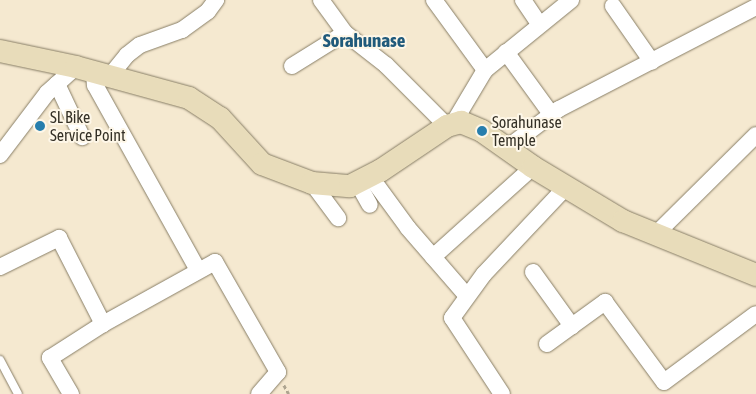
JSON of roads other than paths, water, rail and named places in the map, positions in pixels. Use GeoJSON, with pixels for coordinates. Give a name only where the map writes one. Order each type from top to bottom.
{"type":"FeatureCollection","features":[{"type":"Feature","properties":{"kind":"street"},"geometry":{"type":"LineString","coordinates":[[0,155],[24,120],[57,84],[93,72],[140,45],[182,30],[208,11],[216,0]]}},
{"type":"Feature","properties":{"kind":"street"},"geometry":{"type":"LineString","coordinates":[[321,0],[345,34],[386,65],[450,124]]}},
{"type":"Feature","properties":{"kind":"street"},"geometry":{"type":"LineString","coordinates":[[434,0],[485,70]]}},
{"type":"Feature","properties":{"kind":"street"},"geometry":{"type":"LineString","coordinates":[[523,0],[539,24]]}},
{"type":"Feature","properties":{"kind":"street"},"geometry":{"type":"LineString","coordinates":[[450,124],[485,70],[539,24],[571,0]]}},
{"type":"Feature","properties":{"kind":"street"},"geometry":{"type":"LineString","coordinates":[[612,6],[652,62]]}},
{"type":"Feature","properties":{"kind":"street"},"geometry":{"type":"LineString","coordinates":[[507,148],[552,114],[756,7]]}},
{"type":"Feature","properties":{"kind":"street"},"geometry":{"type":"LineString","coordinates":[[292,66],[345,34]]}},
{"type":"Feature","properties":{"kind":"street"},"geometry":{"type":"LineString","coordinates":[[0,51],[163,89],[204,106],[220,118],[262,164],[312,183],[350,186],[450,124],[461,122],[482,131],[533,167],[623,221],[756,274]]}},
{"type":"Feature","properties":{"kind":"street"},"geometry":{"type":"LineString","coordinates":[[506,52],[552,114]]}},
{"type":"Feature","properties":{"kind":"street"},"geometry":{"type":"LineString","coordinates":[[93,72],[96,86],[198,270]]}},
{"type":"Feature","properties":{"kind":"street"},"geometry":{"type":"LineString","coordinates":[[57,84],[82,137]]}},
{"type":"Feature","properties":{"kind":"street"},"geometry":{"type":"LineString","coordinates":[[655,235],[756,135]]}},
{"type":"Feature","properties":{"kind":"street"},"geometry":{"type":"LineString","coordinates":[[433,256],[533,167]]}},
{"type":"Feature","properties":{"kind":"street"},"geometry":{"type":"LineString","coordinates":[[364,179],[370,205]]}},
{"type":"Feature","properties":{"kind":"street"},"geometry":{"type":"LineString","coordinates":[[364,179],[466,295]]}},
{"type":"Feature","properties":{"kind":"street"},"geometry":{"type":"LineString","coordinates":[[312,183],[338,218]]}},
{"type":"Feature","properties":{"kind":"street"},"geometry":{"type":"LineString","coordinates":[[502,394],[452,318],[466,295],[566,187]]}},
{"type":"Feature","properties":{"kind":"street"},"geometry":{"type":"LineString","coordinates":[[0,267],[59,238],[103,324]]}},
{"type":"Feature","properties":{"kind":"street"},"geometry":{"type":"LineString","coordinates":[[72,394],[50,358],[103,324],[215,262],[278,372],[259,394]]}},
{"type":"Feature","properties":{"kind":"street"},"geometry":{"type":"LineString","coordinates":[[533,272],[572,326]]}},
{"type":"Feature","properties":{"kind":"street"},"geometry":{"type":"LineString","coordinates":[[547,344],[605,302],[668,388],[756,314]]}},
{"type":"Feature","properties":{"kind":"lane"},"geometry":{"type":"LineString","coordinates":[[0,360],[18,394]]}},
{"type":"Feature","properties":{"kind":"place","name":"SL Bike Service Point"},"geometry":{"type":"Point","coordinates":[40,126]}},
{"type":"Feature","properties":{"kind":"place","name":"Sorahunase Temple"},"geometry":{"type":"Point","coordinates":[482,131]}},
{"type":"Feature","properties":{"kind":"district","name":"Sorahunase"},"geometry":{"type":"Point","coordinates":[364,41]}}]}
